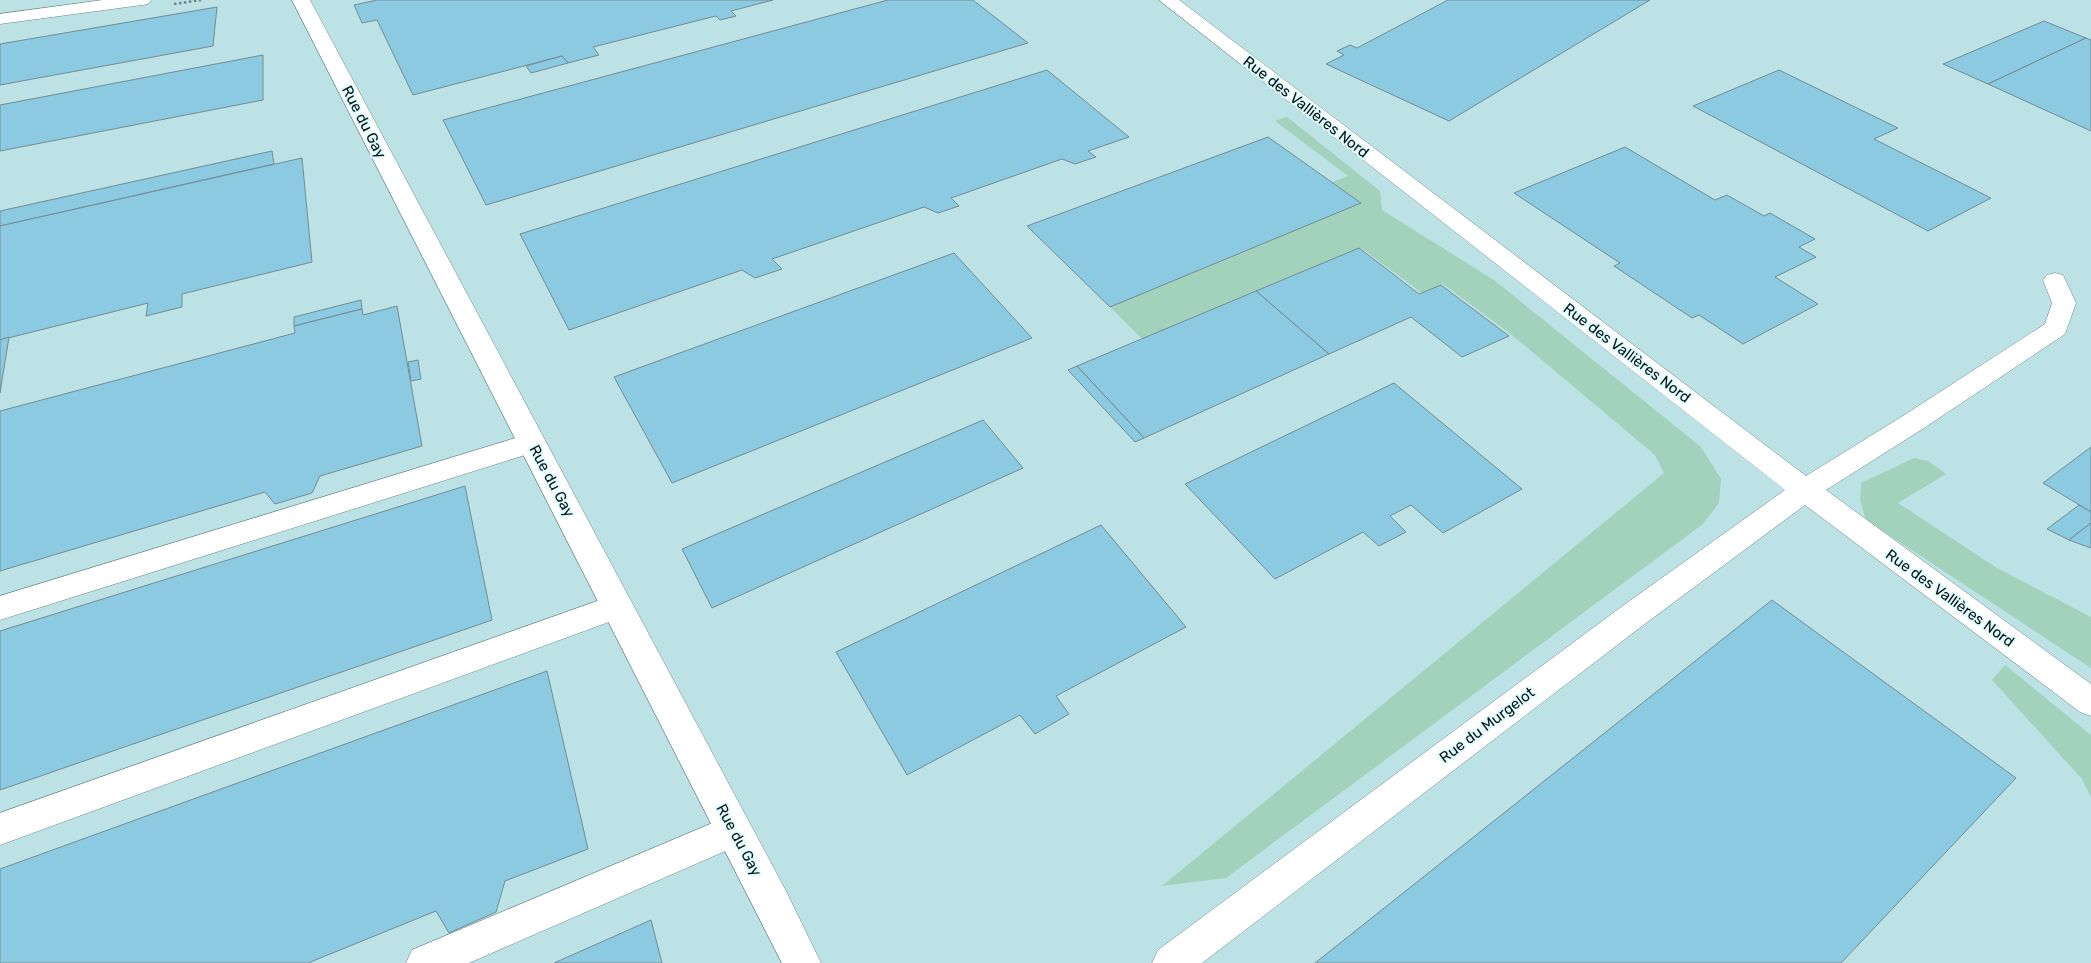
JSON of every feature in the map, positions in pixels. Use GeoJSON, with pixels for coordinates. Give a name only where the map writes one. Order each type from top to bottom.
{"type":"FeatureCollection","features":[{"type":"Feature","properties":{"kind":"street"},"geometry":{"type":"LineString","coordinates":[[0,20],[142,0]]}},
{"type":"Feature","properties":{"kind":"street","name":"Rue du Gay"},"geometry":{"type":"LineString","coordinates":[[301,0],[618,606],[802,963]]}},
{"type":"Feature","properties":{"kind":"street","name":"Rue des Vallières Nord"},"geometry":{"type":"LineString","coordinates":[[1168,0],[1804,490],[2091,702]]}},
{"type":"Feature","properties":{"kind":"street","name":"Rue du Murgelot"},"geometry":{"type":"LineString","coordinates":[[1171,963],[1804,490],[1915,421],[2056,328],[2064,303],[2055,280]]}},
{"type":"Feature","properties":{"kind":"street"},"geometry":{"type":"LineString","coordinates":[[0,608],[532,443]]}},
{"type":"Feature","properties":{"kind":"street"},"geometry":{"type":"LineString","coordinates":[[0,829],[618,606]]}},
{"type":"Feature","properties":{"kind":"street"},"geometry":{"type":"LineString","coordinates":[[426,963],[734,830]]}},
{"type":"Feature","properties":{"kind":"shaded area"},"geometry":{"type":"Polygon","coordinates":[[[0,0],[2091,0],[2091,963],[0,963],[0,0]]]}},
{"type":"Feature","properties":{"kind":"green space"},"geometry":{"type":"Polygon","coordinates":[[[1287,117],[1380,191],[1382,210],[1494,280],[1701,447],[1721,479],[1719,503],[1703,524],[1226,878],[1162,886],[1664,473],[1655,455],[1512,335],[1443,284],[1423,294],[1361,248],[1145,342],[1110,307],[1360,203],[1332,182],[1348,176],[1275,121],[1287,117]]]}},
{"type":"Feature","properties":{"kind":"green space"},"geometry":{"type":"Polygon","coordinates":[[[1914,458],[1928,461],[1946,474],[1898,503],[1997,568],[2091,617],[2091,668],[1866,520],[1860,500],[1861,483],[1914,458]]]}},
{"type":"Feature","properties":{"kind":"green space"},"geometry":{"type":"Polygon","coordinates":[[[2005,665],[2091,735],[2091,798],[2082,779],[1992,680],[2005,665]]]}},
{"type":"Feature","properties":{"kind":"building"},"geometry":{"type":"Polygon","coordinates":[[[377,0],[773,0],[731,11],[736,16],[720,20],[716,16],[593,47],[599,55],[568,63],[562,56],[413,95],[377,20],[362,23],[354,5],[377,0]]]}},
{"type":"Feature","properties":{"kind":"building"},"geometry":{"type":"Polygon","coordinates":[[[888,0],[973,0],[1028,43],[486,205],[443,120],[888,0]]]}},
{"type":"Feature","properties":{"kind":"building"},"geometry":{"type":"Polygon","coordinates":[[[1448,0],[1650,0],[1449,121],[1326,64],[1344,55],[1337,51],[1350,45],[1357,48],[1448,0]]]}},
{"type":"Feature","properties":{"kind":"building"},"geometry":{"type":"Polygon","coordinates":[[[217,7],[213,46],[0,85],[0,44],[217,7]]]}},
{"type":"Feature","properties":{"kind":"building"},"geometry":{"type":"Polygon","coordinates":[[[2044,21],[2086,38],[1988,84],[1943,64],[2044,21]]]}},
{"type":"Feature","properties":{"kind":"building"},"geometry":{"type":"Polygon","coordinates":[[[2086,38],[2091,40],[2091,131],[1988,84],[2086,38]]]}},
{"type":"Feature","properties":{"kind":"building"},"geometry":{"type":"Polygon","coordinates":[[[263,55],[263,100],[0,151],[0,105],[263,55]]]}},
{"type":"Feature","properties":{"kind":"building"},"geometry":{"type":"Polygon","coordinates":[[[562,56],[568,63],[531,73],[526,66],[562,56]]]}},
{"type":"Feature","properties":{"kind":"building"},"geometry":{"type":"Polygon","coordinates":[[[1047,70],[1129,137],[1088,151],[1096,157],[1075,164],[1062,159],[951,198],[959,206],[938,213],[924,207],[772,259],[782,269],[755,278],[742,270],[569,330],[520,234],[1047,70]]]}},
{"type":"Feature","properties":{"kind":"building"},"geometry":{"type":"Polygon","coordinates":[[[1779,70],[1898,128],[1874,139],[1991,198],[1928,231],[1693,106],[1779,70]]]}},
{"type":"Feature","properties":{"kind":"building"},"geometry":{"type":"Polygon","coordinates":[[[1268,137],[1361,203],[1110,307],[1027,226],[1268,137]]]}},
{"type":"Feature","properties":{"kind":"building"},"geometry":{"type":"Polygon","coordinates":[[[1625,147],[1715,200],[1727,195],[1764,216],[1770,213],[1815,239],[1799,247],[1816,257],[1775,277],[1818,304],[1743,344],[1699,315],[1692,318],[1614,266],[1620,263],[1514,193],[1625,147]]]}},
{"type":"Feature","properties":{"kind":"building"},"geometry":{"type":"Polygon","coordinates":[[[272,151],[274,164],[0,226],[0,211],[272,151]]]}},
{"type":"Feature","properties":{"kind":"building"},"geometry":{"type":"Polygon","coordinates":[[[302,158],[312,262],[182,294],[182,307],[146,316],[148,303],[0,340],[0,226],[302,158]]]}},
{"type":"Feature","properties":{"kind":"building"},"geometry":{"type":"Polygon","coordinates":[[[1359,248],[1419,294],[1441,285],[1509,336],[1462,357],[1411,317],[1329,354],[1256,291],[1359,248]]]}},
{"type":"Feature","properties":{"kind":"building"},"geometry":{"type":"Polygon","coordinates":[[[954,253],[1032,338],[672,483],[614,377],[954,253]]]}},
{"type":"Feature","properties":{"kind":"building"},"geometry":{"type":"Polygon","coordinates":[[[1256,291],[1329,354],[1144,438],[1077,366],[1256,291]]]}},
{"type":"Feature","properties":{"kind":"building"},"geometry":{"type":"Polygon","coordinates":[[[361,300],[362,309],[294,326],[294,317],[361,300]]]}},
{"type":"Feature","properties":{"kind":"building"},"geometry":{"type":"Polygon","coordinates":[[[397,306],[422,446],[320,476],[312,493],[275,504],[265,492],[0,571],[0,411],[295,333],[294,326],[362,309],[363,315],[397,306]]]}},
{"type":"Feature","properties":{"kind":"building"},"geometry":{"type":"Polygon","coordinates":[[[9,337],[0,393],[0,340],[9,337]]]}},
{"type":"Feature","properties":{"kind":"building"},"geometry":{"type":"Polygon","coordinates":[[[418,360],[421,379],[411,381],[408,362],[418,360]]]}},
{"type":"Feature","properties":{"kind":"building"},"geometry":{"type":"Polygon","coordinates":[[[1077,366],[1144,438],[1135,442],[1068,370],[1077,366]]]}},
{"type":"Feature","properties":{"kind":"building"},"geometry":{"type":"Polygon","coordinates":[[[1394,383],[1522,489],[1443,533],[1411,505],[1390,516],[1406,532],[1379,546],[1363,532],[1275,579],[1185,484],[1394,383]]]}},
{"type":"Feature","properties":{"kind":"building"},"geometry":{"type":"Polygon","coordinates":[[[983,420],[1023,468],[712,608],[682,549],[983,420]]]}},
{"type":"Feature","properties":{"kind":"building"},"geometry":{"type":"Polygon","coordinates":[[[2091,447],[2091,512],[2043,483],[2091,447]]]}},
{"type":"Feature","properties":{"kind":"building"},"geometry":{"type":"Polygon","coordinates":[[[465,486],[492,620],[0,790],[0,631],[465,486]]]}},
{"type":"Feature","properties":{"kind":"building"},"geometry":{"type":"Polygon","coordinates":[[[2079,505],[2091,512],[2091,523],[2069,540],[2047,529],[2079,505]]]}},
{"type":"Feature","properties":{"kind":"building"},"geometry":{"type":"Polygon","coordinates":[[[2091,523],[2091,548],[2069,540],[2091,523]]]}},
{"type":"Feature","properties":{"kind":"building"},"geometry":{"type":"Polygon","coordinates":[[[1101,525],[1186,627],[1056,696],[1069,714],[1035,734],[1020,715],[907,775],[836,652],[1101,525]]]}},
{"type":"Feature","properties":{"kind":"building"},"geometry":{"type":"Polygon","coordinates":[[[1772,600],[2016,778],[1841,963],[1315,963],[1772,600]]]}},
{"type":"Feature","properties":{"kind":"building"},"geometry":{"type":"Polygon","coordinates":[[[547,671],[588,849],[505,881],[496,912],[449,933],[436,911],[308,963],[0,963],[0,869],[547,671]]]}},
{"type":"Feature","properties":{"kind":"building"},"geometry":{"type":"Polygon","coordinates":[[[651,920],[662,963],[554,963],[651,920]]]}}]}
